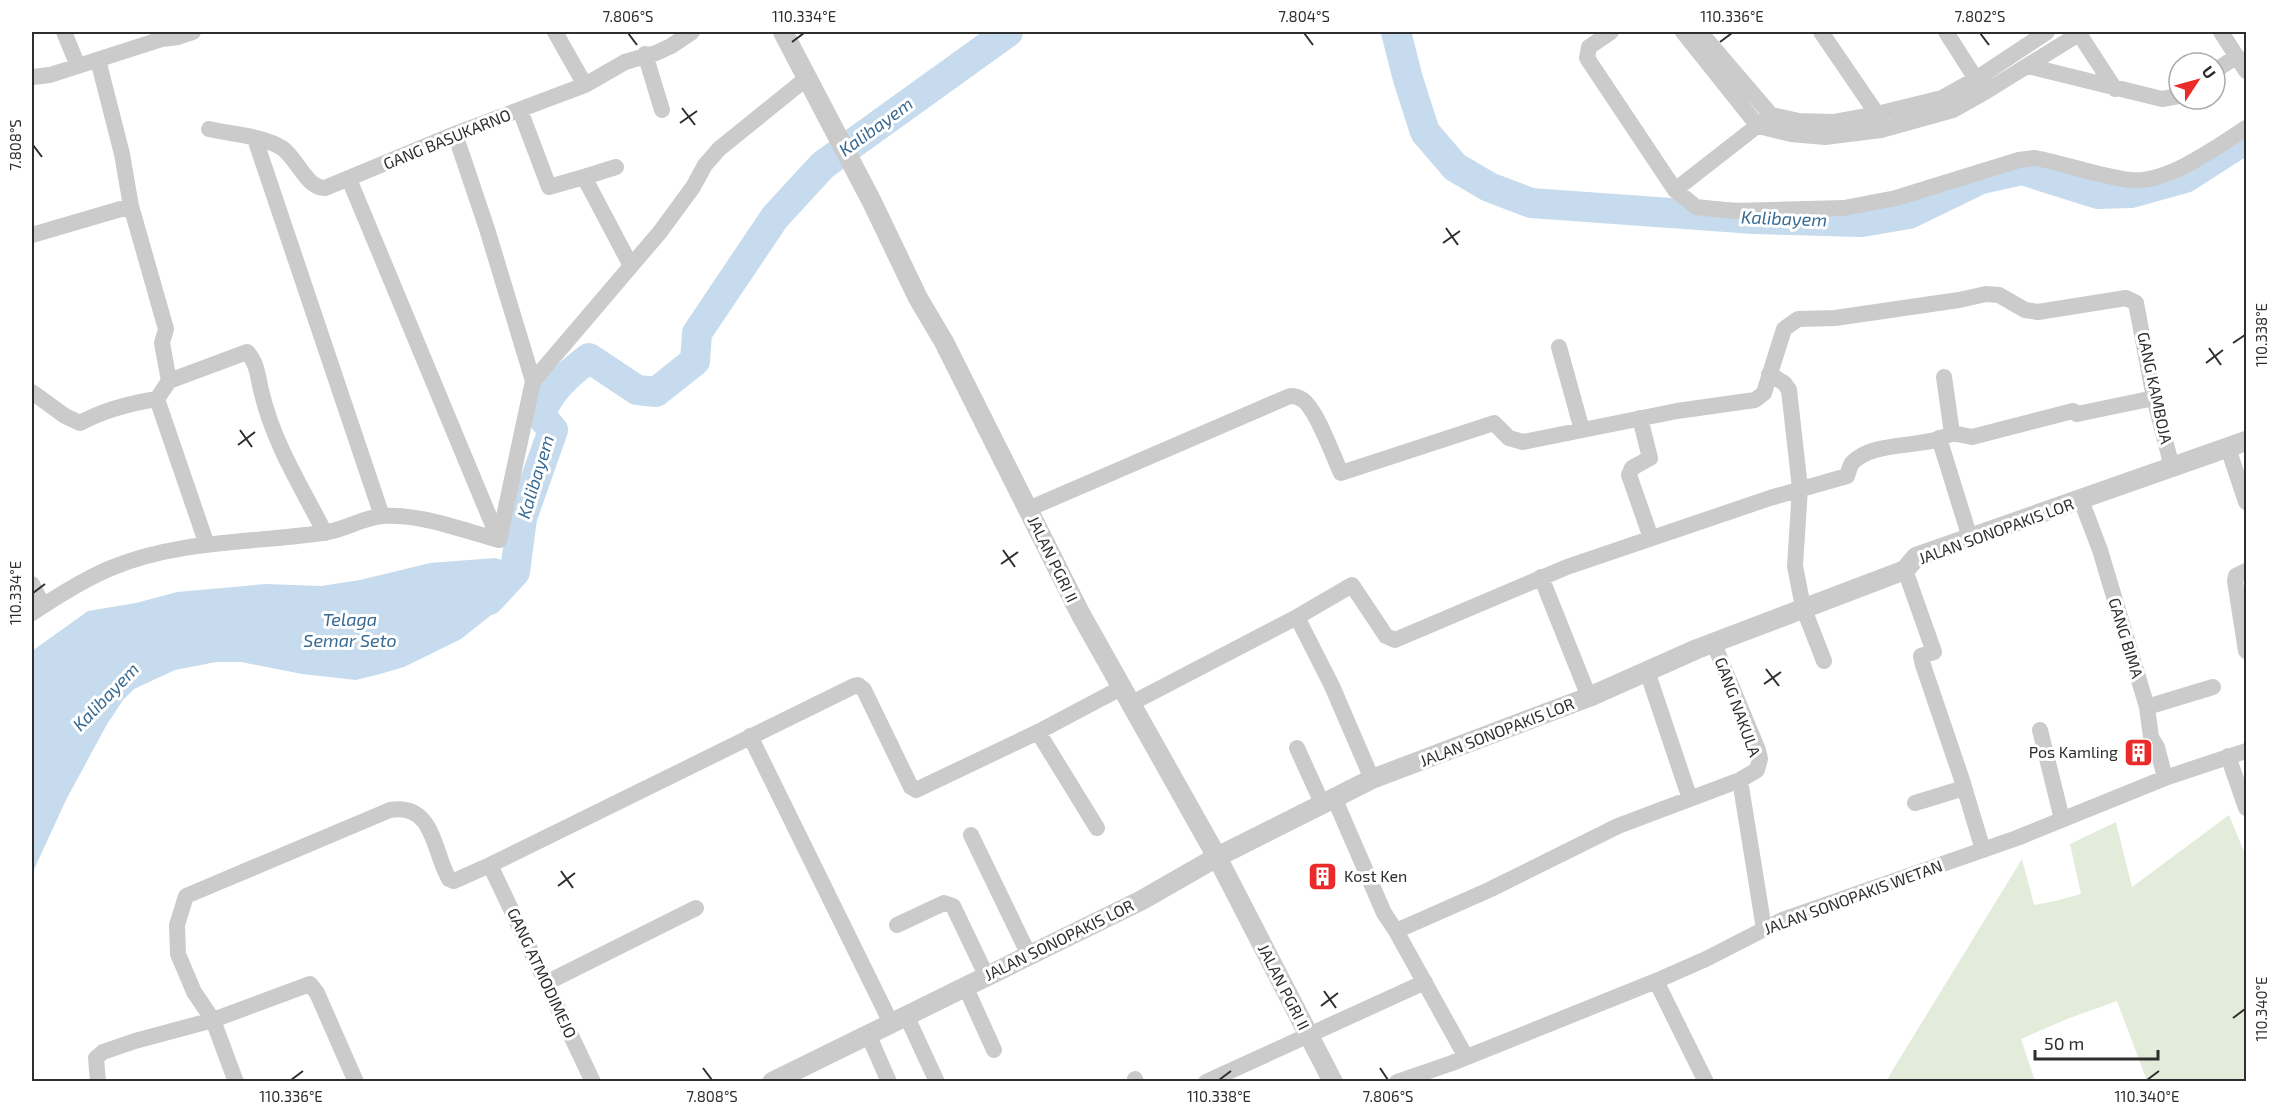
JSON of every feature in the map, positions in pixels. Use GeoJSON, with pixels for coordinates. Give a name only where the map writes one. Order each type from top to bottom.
{"type":"FeatureCollection","features":[{"type":"Feature","properties":{"kind":"street"},"geometry":{"type":"LineString","coordinates":[[64,32],[78,66]]}},
{"type":"Feature","properties":{"kind":"street"},"geometry":{"type":"LineString","coordinates":[[32,77],[50,75],[98,60],[164,35],[178,37],[193,32]]}},
{"type":"Feature","properties":{"kind":"street"},"geometry":{"type":"LineString","coordinates":[[555,32],[585,85]]}},
{"type":"Feature","properties":{"kind":"street","name":"GANG BASUKARNO"},"geometry":{"type":"LineString","coordinates":[[209,129],[280,147],[291,156],[311,182],[319,188],[325,188],[455,134],[585,85],[625,62],[671,46],[692,32]]}},
{"type":"Feature","properties":{"kind":"street","name":"JALAN PGRI II"},"geometry":{"type":"LineString","coordinates":[[783,32],[872,202],[924,308],[944,342],[1080,614],[1217,856],[1333,1082]]}},
{"type":"Feature","properties":{"kind":"street"},"geometry":{"type":"LineString","coordinates":[[1611,32],[1589,47],[1587,58],[1675,190],[1696,207],[1732,211],[1844,208],[1896,198],[2019,160],[2035,158],[2132,180],[2160,176],[2217,147],[2247,128]]}},
{"type":"Feature","properties":{"kind":"street"},"geometry":{"type":"LineString","coordinates":[[1683,32],[1758,126],[1791,134],[1825,137],[1879,122],[1981,86],[2028,66],[2079,32],[2115,88]]}},
{"type":"Feature","properties":{"kind":"street"},"geometry":{"type":"LineString","coordinates":[[1700,32],[1772,115],[1799,121],[1879,122]]}},
{"type":"Feature","properties":{"kind":"street"},"geometry":{"type":"LineString","coordinates":[[1821,32],[1879,122]]}},
{"type":"Feature","properties":{"kind":"street"},"geometry":{"type":"LineString","coordinates":[[1946,32],[1981,86]]}},
{"type":"Feature","properties":{"kind":"street"},"geometry":{"type":"LineString","coordinates":[[1981,86],[2047,32]]}},
{"type":"Feature","properties":{"kind":"street"},"geometry":{"type":"LineString","coordinates":[[2221,32],[2247,71]]}},
{"type":"Feature","properties":{"kind":"street"},"geometry":{"type":"LineString","coordinates":[[645,54],[662,110]]}},
{"type":"Feature","properties":{"kind":"street"},"geometry":{"type":"LineString","coordinates":[[2227,63],[2237,56]]}},
{"type":"Feature","properties":{"kind":"street"},"geometry":{"type":"LineString","coordinates":[[98,60],[122,154],[131,206],[166,329],[162,343],[169,381]]}},
{"type":"Feature","properties":{"kind":"street"},"geometry":{"type":"LineString","coordinates":[[2028,66],[2167,98]]}},
{"type":"Feature","properties":{"kind":"street"},"geometry":{"type":"LineString","coordinates":[[499,540],[533,381],[630,264],[660,232],[693,188],[705,165],[719,149],[808,77]]}},
{"type":"Feature","properties":{"kind":"street"},"geometry":{"type":"LineString","coordinates":[[520,110],[549,188],[616,167]]}},
{"type":"Feature","properties":{"kind":"street"},"geometry":{"type":"LineString","coordinates":[[1675,190],[1772,115]]}},
{"type":"Feature","properties":{"kind":"street"},"geometry":{"type":"LineString","coordinates":[[455,134],[487,229],[533,381]]}},
{"type":"Feature","properties":{"kind":"street"},"geometry":{"type":"LineString","coordinates":[[255,139],[382,516]]}},
{"type":"Feature","properties":{"kind":"street"},"geometry":{"type":"LineString","coordinates":[[584,177],[630,264]]}},
{"type":"Feature","properties":{"kind":"street"},"geometry":{"type":"LineString","coordinates":[[349,179],[499,540]]}},
{"type":"Feature","properties":{"kind":"street"},"geometry":{"type":"LineString","coordinates":[[32,233],[131,206]]}},
{"type":"Feature","properties":{"kind":"street","name":"GANG KAMBOJA"},"geometry":{"type":"LineString","coordinates":[[1769,375],[1784,329],[1798,319],[1835,318],[1986,294],[1999,295],[2018,307],[2032,312],[2126,298],[2132,300],[2138,308],[2154,398],[2172,467]]}},
{"type":"Feature","properties":{"kind":"street"},"geometry":{"type":"LineString","coordinates":[[1559,347],[1582,430]]}},
{"type":"Feature","properties":{"kind":"street"},"geometry":{"type":"LineString","coordinates":[[207,545],[158,399],[169,381],[247,352],[254,364],[278,443],[325,533]]}},
{"type":"Feature","properties":{"kind":"street"},"geometry":{"type":"LineString","coordinates":[[1028,509],[1290,396],[1299,397],[1313,413],[1341,472],[1494,423],[1509,438],[1519,442],[1640,418],[1755,400],[1762,396],[1769,375],[1784,383],[1789,390],[1800,488],[1795,566],[1803,607],[1824,661]]}},
{"type":"Feature","properties":{"kind":"street"},"geometry":{"type":"LineString","coordinates":[[1944,377],[1946,435],[1970,538]]}},
{"type":"Feature","properties":{"kind":"street"},"geometry":{"type":"LineString","coordinates":[[32,392],[65,416],[80,423],[95,415],[141,401],[158,399]]}},
{"type":"Feature","properties":{"kind":"street"},"geometry":{"type":"LineString","coordinates":[[236,1082],[213,1020],[194,992],[178,954],[177,926],[186,896],[390,810],[401,808],[411,810],[425,821],[449,879],[454,881],[858,685],[864,690],[911,787],[916,790],[1038,732],[1126,696],[1297,616],[1352,585],[1386,636],[1395,640],[1541,577],[1800,488],[1847,476],[1852,464],[1870,452],[1946,435],[1972,437],[2065,412],[2073,411],[2078,414],[2154,398]]}},
{"type":"Feature","properties":{"kind":"street"},"geometry":{"type":"LineString","coordinates":[[1640,418],[1650,458],[1632,468],[1629,475],[1651,538]]}},
{"type":"Feature","properties":{"kind":"street"},"geometry":{"type":"LineString","coordinates":[[2237,445],[2247,501]]}},
{"type":"Feature","properties":{"kind":"street","name":"JALAN SONOPAKIS LOR"},"geometry":{"type":"LineString","coordinates":[[772,1082],[1142,900],[1217,856],[1372,779],[1589,698],[1697,649],[1905,570],[1916,557],[2237,445]]}},
{"type":"Feature","properties":{"kind":"street","name":"GANG BIMA"},"geometry":{"type":"LineString","coordinates":[[2080,500],[2100,550],[2147,707],[2149,732],[2157,747],[2165,778]]}},
{"type":"Feature","properties":{"kind":"street"},"geometry":{"type":"LineString","coordinates":[[32,584],[37,609],[111,568],[159,553],[207,545],[325,533],[382,516],[430,519],[463,531],[499,540]]}},
{"type":"Feature","properties":{"kind":"street"},"geometry":{"type":"LineString","coordinates":[[1905,570],[1934,652],[1921,656],[1983,850]]}},
{"type":"Feature","properties":{"kind":"street"},"geometry":{"type":"LineString","coordinates":[[2247,571],[2238,574],[2235,581],[2247,651]]}},
{"type":"Feature","properties":{"kind":"street"},"geometry":{"type":"LineString","coordinates":[[1541,577],[1589,698]]}},
{"type":"Feature","properties":{"kind":"street"},"geometry":{"type":"LineString","coordinates":[[1297,616],[1332,686],[1372,779]]}},
{"type":"Feature","properties":{"kind":"street","name":"GANG NAKULA"},"geometry":{"type":"LineString","coordinates":[[1714,644],[1760,759],[1757,770],[1740,780]]}},
{"type":"Feature","properties":{"kind":"street"},"geometry":{"type":"LineString","coordinates":[[1647,671],[1690,800]]}},
{"type":"Feature","properties":{"kind":"street"},"geometry":{"type":"LineString","coordinates":[[2147,707],[2213,687]]}},
{"type":"Feature","properties":{"kind":"street"},"geometry":{"type":"LineString","coordinates":[[2040,730],[2062,819]]}},
{"type":"Feature","properties":{"kind":"street"},"geometry":{"type":"LineString","coordinates":[[1038,732],[1097,828]]}},
{"type":"Feature","properties":{"kind":"street"},"geometry":{"type":"LineString","coordinates":[[750,736],[899,1019],[937,1082]]}},
{"type":"Feature","properties":{"kind":"street"},"geometry":{"type":"LineString","coordinates":[[1296,748],[1328,801],[1384,913],[1466,1057]]}},
{"type":"Feature","properties":{"kind":"street","name":"JALAN SONOPAKIS WETAN"},"geometry":{"type":"LineString","coordinates":[[1396,1082],[1466,1057],[1656,981],[1706,960],[1782,920],[2017,838],[2165,778],[2247,751]]}},
{"type":"Feature","properties":{"kind":"street"},"geometry":{"type":"LineString","coordinates":[[2228,756],[2247,808]]}},
{"type":"Feature","properties":{"kind":"street"},"geometry":{"type":"LineString","coordinates":[[1396,931],[1488,890],[1618,826],[1740,780],[1764,929]]}},
{"type":"Feature","properties":{"kind":"street"},"geometry":{"type":"LineString","coordinates":[[1915,803],[1964,788]]}},
{"type":"Feature","properties":{"kind":"street"},"geometry":{"type":"LineString","coordinates":[[971,835],[1029,955]]}},
{"type":"Feature","properties":{"kind":"street","name":"GANG ATMODIMEJO"},"geometry":{"type":"LineString","coordinates":[[490,865],[593,1082]]}},
{"type":"Feature","properties":{"kind":"street"},"geometry":{"type":"LineString","coordinates":[[897,925],[944,903],[949,903],[953,906],[986,975]]}},
{"type":"Feature","properties":{"kind":"street"},"geometry":{"type":"LineString","coordinates":[[546,983],[696,908]]}},
{"type":"Feature","properties":{"kind":"street"},"geometry":{"type":"LineString","coordinates":[[1656,981],[1706,1082]]}},
{"type":"Feature","properties":{"kind":"street"},"geometry":{"type":"LineString","coordinates":[[1206,1082],[1425,982]]}},
{"type":"Feature","properties":{"kind":"street"},"geometry":{"type":"LineString","coordinates":[[98,1082],[96,1058],[103,1052],[213,1020],[307,984],[313,985],[318,993],[356,1082]]}},
{"type":"Feature","properties":{"kind":"street"},"geometry":{"type":"LineString","coordinates":[[965,986],[994,1050]]}},
{"type":"Feature","properties":{"kind":"street"},"geometry":{"type":"LineString","coordinates":[[868,1034],[889,1082]]}},
{"type":"Feature","properties":{"kind":"green space"},"geometry":{"type":"Polygon","coordinates":[[[2229,815],[2246,856],[2246,1081],[2147,1081],[2117,1001],[2021,1039],[2035,1081],[1886,1081],[2022,859],[2034,905],[2081,894],[2070,844],[2116,822],[2132,887],[2229,815]]]}},
{"type":"Feature","properties":{"kind":"water","name":"Telaga Semar Seto"},"geometry":{"type":"Polygon","coordinates":[[[495,558],[506,561],[528,579],[500,608],[461,639],[404,667],[356,680],[302,674],[241,662],[216,662],[175,670],[134,689],[123,700],[106,726],[66,800],[32,874],[32,651],[88,611],[136,603],[177,592],[266,584],[321,586],[360,580],[430,563],[495,558]]]}},
{"type":"Feature","properties":{"kind":"waterway","name":"Kalibayem"},"geometry":{"type":"LineString","coordinates":[[489,600],[515,572],[522,518],[553,430],[540,415],[560,383],[589,358],[637,390],[656,392],[695,361],[697,333],[775,217],[823,165],[1008,32]]}},
{"type":"Feature","properties":{"kind":"waterway","name":"Kalibayem"},"geometry":{"type":"LineString","coordinates":[[1396,32],[1425,132],[1455,167],[1489,187],[1531,203],[1754,219],[1862,222],[1909,214],[1981,179],[2022,170],[2098,194],[2131,193],[2185,178],[2246,139]]}},
{"type":"Feature","properties":{"kind":"place","name":"Pos Kamling"},"geometry":{"type":"Point","coordinates":[2139,752]}},
{"type":"Feature","properties":{"kind":"place","name":"Kost Ken"},"geometry":{"type":"Point","coordinates":[1323,876]}}]}
